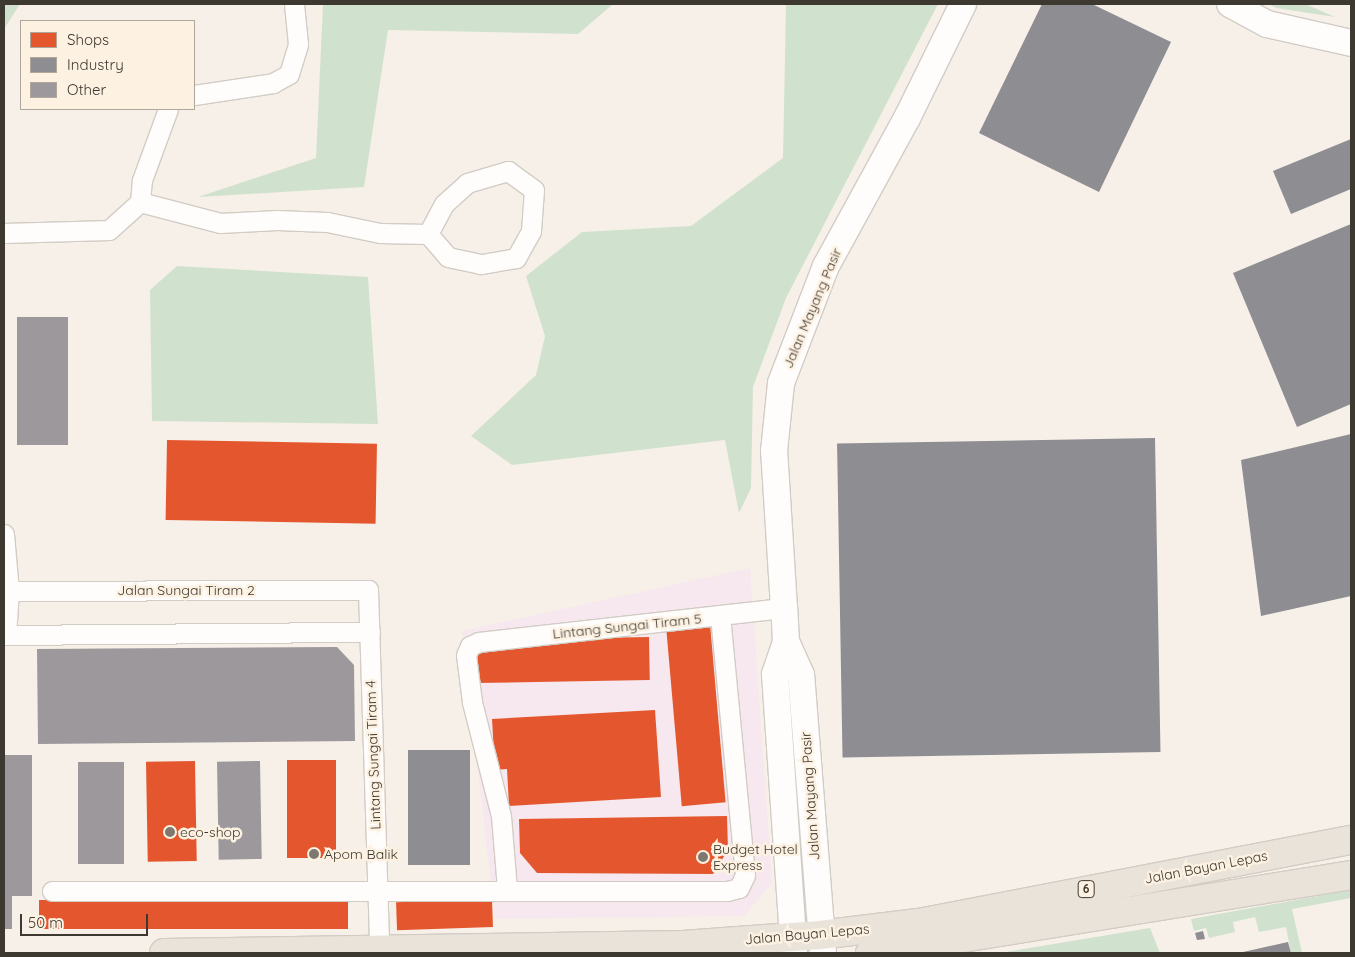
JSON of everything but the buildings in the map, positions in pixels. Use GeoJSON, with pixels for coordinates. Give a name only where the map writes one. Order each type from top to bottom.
{"type":"FeatureCollection","features":[{"type":"Feature","properties":{"kind":"highway","name":"Jalan Bayan Lepas"},"geometry":{"type":"LineString","coordinates":[[164,953],[822,944],[924,922],[1351,840]]}},
{"type":"Feature","properties":{"kind":"highway","name":"Jalan Bayan Lepas"},"geometry":{"type":"LineString","coordinates":[[870,953],[906,950],[1179,900],[1351,875]]}},
{"type":"Feature","properties":{"kind":"street"},"geometry":{"type":"LineString","coordinates":[[195,95],[273,83],[289,74],[298,44],[294,4]]}},
{"type":"Feature","properties":{"kind":"street","name":"Jalan Mayang Pasir"},"geometry":{"type":"LineString","coordinates":[[793,945],[775,674],[786,642],[774,451],[781,383],[826,266],[906,118],[963,4]]}},
{"type":"Feature","properties":{"kind":"street"},"geometry":{"type":"LineString","coordinates":[[1230,4],[1267,24],[1351,43]]}},
{"type":"Feature","properties":{"kind":"street"},"geometry":{"type":"LineString","coordinates":[[4,233],[109,230],[140,202],[142,180],[168,110]]}},
{"type":"Feature","properties":{"kind":"street"},"geometry":{"type":"LineString","coordinates":[[140,202],[220,223],[310,221],[380,233],[428,234],[448,257],[481,264],[516,258],[531,231],[534,190],[508,171],[467,183],[444,204],[428,234]]}},
{"type":"Feature","properties":{"kind":"street"},"geometry":{"type":"LineString","coordinates":[[4,534],[5,635],[370,632]]}},
{"type":"Feature","properties":{"kind":"street","name":"Jalan Sungai Tiram 2"},"geometry":{"type":"LineString","coordinates":[[6,591],[368,590]]}},
{"type":"Feature","properties":{"kind":"street","name":"Lintang Sungai Tiram 4"},"geometry":{"type":"LineString","coordinates":[[368,590],[379,950]]}},
{"type":"Feature","properties":{"kind":"street","name":"Lintang Sungai Tiram 5"},"geometry":{"type":"LineString","coordinates":[[508,889],[501,816],[472,702],[466,655],[470,646],[479,642],[784,608]]}},
{"type":"Feature","properties":{"kind":"street"},"geometry":{"type":"LineString","coordinates":[[52,891],[377,892],[508,889],[727,891],[739,888],[745,876],[720,616]]}},
{"type":"Feature","properties":{"kind":"street","name":"Jalan Mayang Pasir"},"geometry":{"type":"LineString","coordinates":[[786,642],[802,675],[822,944]]}},
{"type":"Feature","properties":{"kind":"shaded area"},"geometry":{"type":"Polygon","coordinates":[[[750,568],[772,883],[744,916],[495,919],[462,631],[750,568]]]}},
{"type":"Feature","properties":{"kind":"green space"},"geometry":{"type":"Polygon","coordinates":[[[4,4],[20,4],[4,29],[4,4]]]}},
{"type":"Feature","properties":{"kind":"green space"},"geometry":{"type":"Polygon","coordinates":[[[323,4],[613,4],[578,34],[388,30],[364,187],[198,197],[316,158],[323,4]]]}},
{"type":"Feature","properties":{"kind":"green space"},"geometry":{"type":"Polygon","coordinates":[[[786,4],[938,4],[786,298],[753,387],[751,488],[739,513],[725,440],[512,465],[471,436],[536,375],[545,336],[526,276],[582,232],[691,226],[783,158],[786,4]]]}},
{"type":"Feature","properties":{"kind":"green space"},"geometry":{"type":"Polygon","coordinates":[[[1269,4],[1305,4],[1335,17],[1276,8],[1269,4]]]}},
{"type":"Feature","properties":{"kind":"green space"},"geometry":{"type":"Polygon","coordinates":[[[177,266],[368,277],[378,424],[152,421],[150,290],[177,266]]]}},
{"type":"Feature","properties":{"kind":"green space"},"geometry":{"type":"Polygon","coordinates":[[[1351,890],[1351,898],[1292,909],[1302,953],[1291,953],[1286,927],[1259,932],[1255,917],[1233,922],[1235,932],[1209,938],[1206,928],[1194,931],[1191,919],[1351,890]]]}},
{"type":"Feature","properties":{"kind":"green space"},"geometry":{"type":"Polygon","coordinates":[[[1150,928],[1160,953],[1000,953],[1150,928]]]}},
{"type":"Feature","properties":{"kind":"place","name":"eco-shop"},"geometry":{"type":"Point","coordinates":[170,832]}},
{"type":"Feature","properties":{"kind":"place","name":"Apom Balik"},"geometry":{"type":"Point","coordinates":[314,854]}},
{"type":"Feature","properties":{"kind":"place","name":"Budget Hotel Express"},"geometry":{"type":"Point","coordinates":[703,857]}}]}
